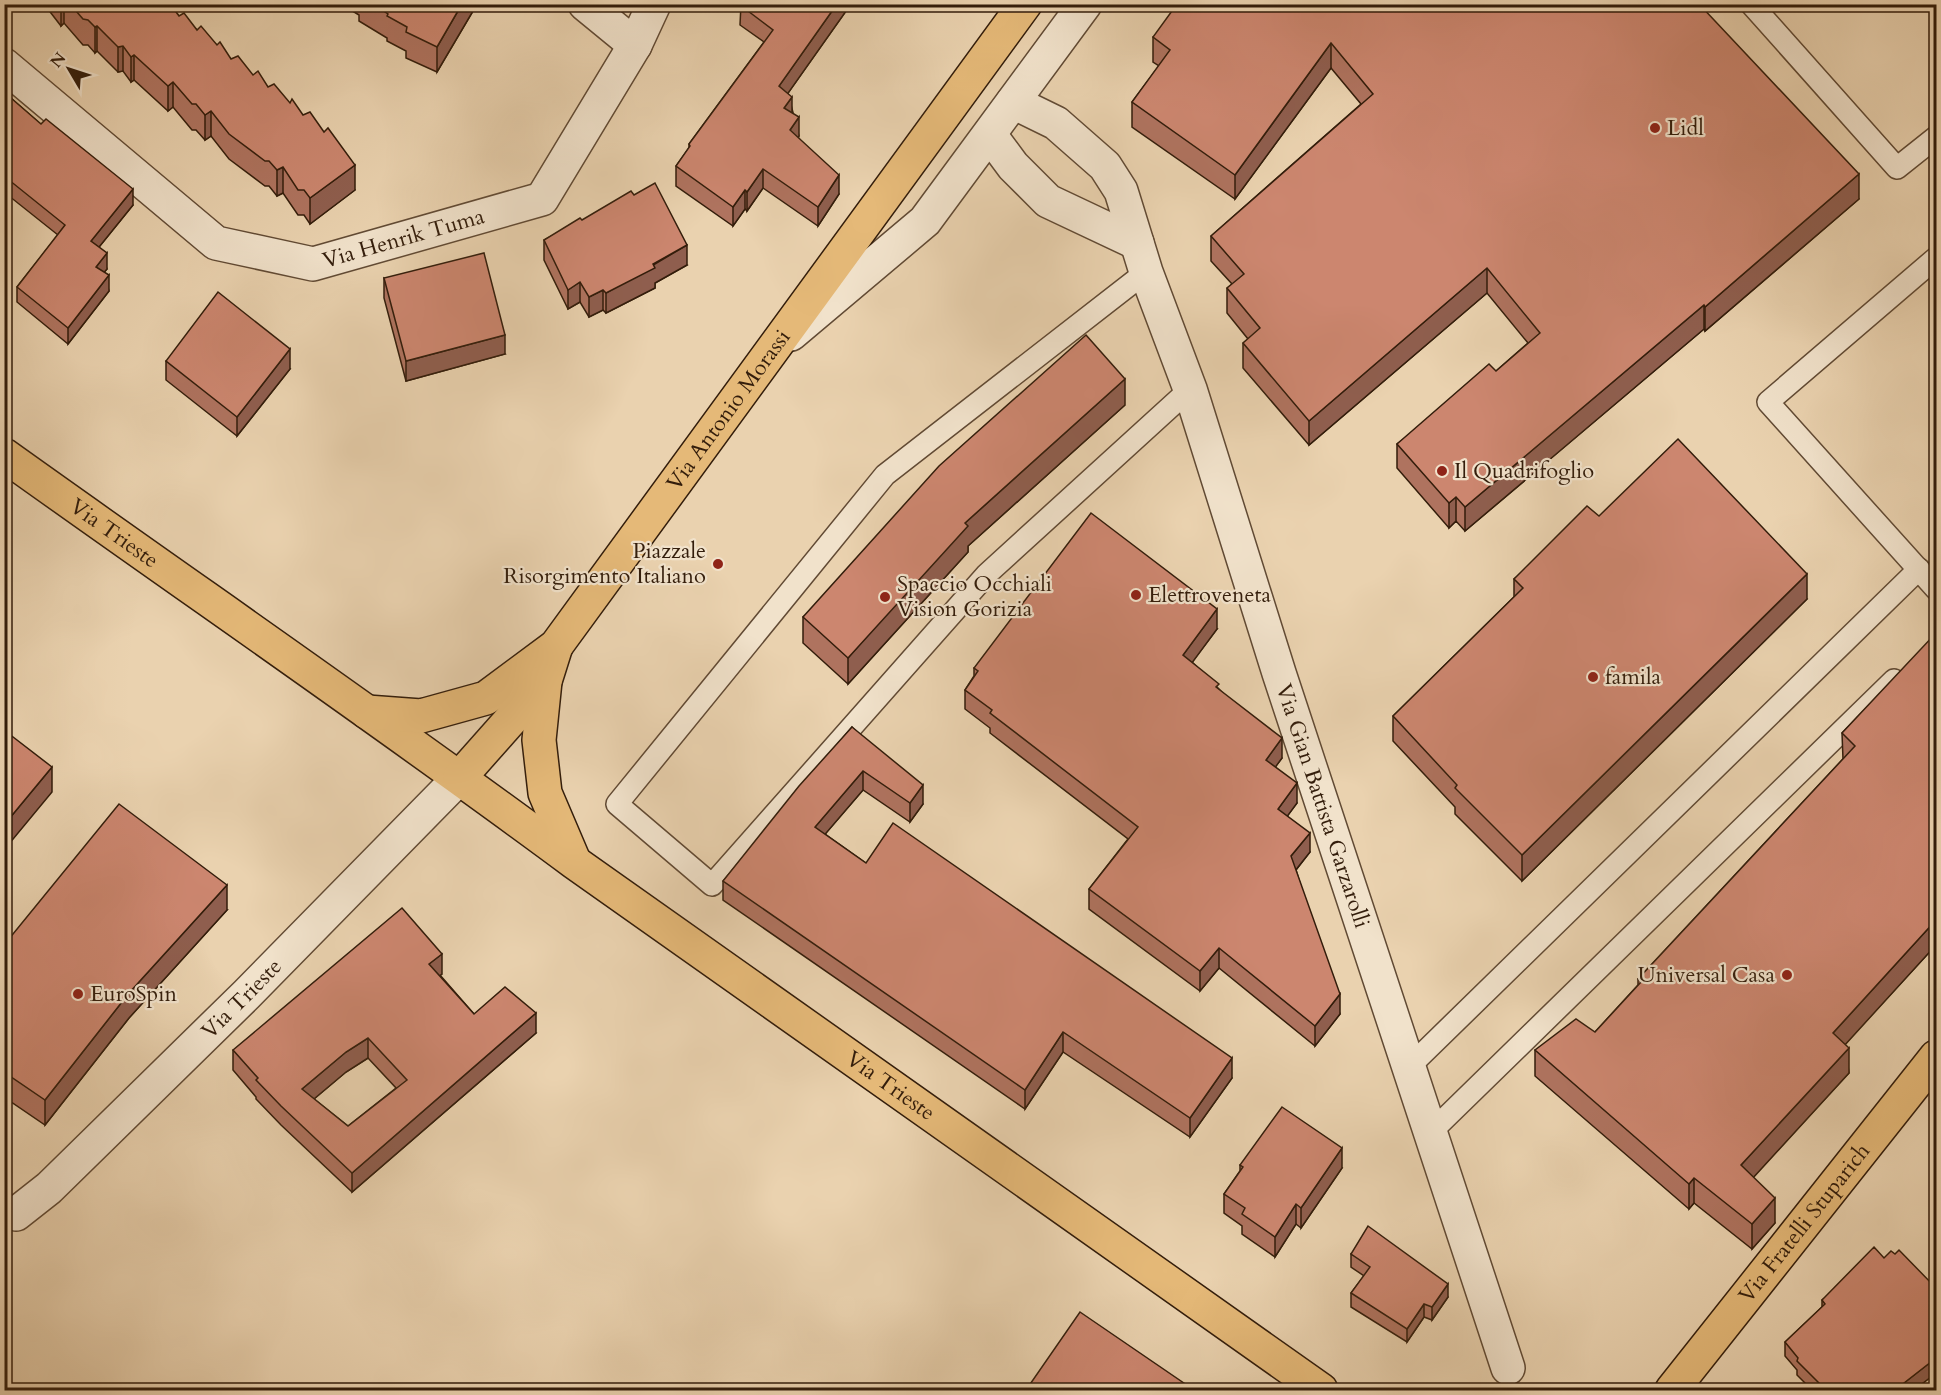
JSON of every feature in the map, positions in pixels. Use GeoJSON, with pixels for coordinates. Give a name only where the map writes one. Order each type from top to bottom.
{"type":"FeatureCollection","features":[{"type":"Feature","properties":{"kind":"main road","name":"Via Antonio Morassi"},"geometry":{"type":"LineString","coordinates":[[365,712],[421,716],[486,698],[556,646],[1025,4]]}},
{"type":"Feature","properties":{"kind":"main road","name":"Via Trieste"},"geometry":{"type":"LineString","coordinates":[[4,455],[460,777],[574,862],[1321,1390]]}},
{"type":"Feature","properties":{"kind":"main road"},"geometry":{"type":"LineString","coordinates":[[556,646],[545,681],[539,740],[545,794],[574,862]]}},
{"type":"Feature","properties":{"kind":"main road"},"geometry":{"type":"LineString","coordinates":[[460,777],[545,681]]}},
{"type":"Feature","properties":{"kind":"main road","name":"Via Fratelli Stuparich"},"geometry":{"type":"LineString","coordinates":[[1672,1390],[1936,1057]]}},
{"type":"Feature","properties":{"kind":"street"},"geometry":{"type":"LineString","coordinates":[[585,4],[634,45]]}},
{"type":"Feature","properties":{"kind":"street","name":"Via Henrik Tuma"},"geometry":{"type":"LineString","coordinates":[[4,65],[216,243],[313,264],[542,199],[634,45],[654,4]]}},
{"type":"Feature","properties":{"kind":"street"},"geometry":{"type":"LineString","coordinates":[[771,351],[925,221],[1085,4]]}},
{"type":"Feature","properties":{"kind":"street","name":"Via Gian Battista Garzarolli"},"geometry":{"type":"LineString","coordinates":[[1013,102],[1056,123],[1105,166],[1121,191],[1142,258],[1190,389],[1279,673],[1508,1368]]}},
{"type":"Feature","properties":{"kind":"street"},"geometry":{"type":"LineString","coordinates":[[990,135],[1013,166],[1048,201],[1142,258]]}},
{"type":"Feature","properties":{"kind":"street","name":"Via Trieste"},"geometry":{"type":"LineString","coordinates":[[16,1214],[49,1188],[247,994],[460,777]]}},
{"type":"Feature","properties":{"kind":"lane"},"geometry":{"type":"LineString","coordinates":[[1751,4],[1897,168],[1936,137]]}},
{"type":"Feature","properties":{"kind":"lane"},"geometry":{"type":"LineString","coordinates":[[1142,258],[885,476],[617,804],[712,885],[987,574],[1190,389]]}},
{"type":"Feature","properties":{"kind":"lane"},"geometry":{"type":"LineString","coordinates":[[1936,258],[1768,402],[1936,589]]}},
{"type":"Feature","properties":{"kind":"lane"},"geometry":{"type":"LineString","coordinates":[[1409,1067],[1919,569]]}},
{"type":"Feature","properties":{"kind":"lane"},"geometry":{"type":"LineString","coordinates":[[1431,1132],[1911,663]]}},
{"type":"Feature","properties":{"kind":"building"},"geometry":{"type":"Polygon","coordinates":[[[70,4],[170,4],[179,16],[184,13],[197,30],[201,26],[217,45],[220,42],[231,59],[238,56],[253,75],[258,71],[268,87],[274,84],[290,103],[292,99],[303,115],[310,112],[324,132],[328,128],[355,165],[310,198],[304,190],[298,190],[283,167],[277,170],[269,161],[265,161],[229,134],[211,111],[205,115],[173,82],[168,86],[134,55],[131,57],[123,46],[118,47],[97,26],[83,19],[70,4]]]}},
{"type":"Feature","properties":{"kind":"building"},"geometry":{"type":"Polygon","coordinates":[[[373,4],[462,4],[437,47],[406,32],[407,27],[387,16],[388,14],[373,4]]]}},
{"type":"Feature","properties":{"kind":"building"},"geometry":{"type":"Polygon","coordinates":[[[741,4],[837,4],[779,86],[792,97],[784,108],[799,117],[790,130],[839,175],[818,207],[763,169],[733,207],[676,166],[690,146],[689,144],[773,30],[741,4]]]}},
{"type":"Feature","properties":{"kind":"building"},"geometry":{"type":"Polygon","coordinates":[[[1177,4],[1699,4],[1859,174],[1705,307],[1704,305],[1465,507],[1456,497],[1449,503],[1397,444],[1489,364],[1496,371],[1540,333],[1487,268],[1309,421],[1243,343],[1260,328],[1227,288],[1244,274],[1211,236],[1373,94],[1331,43],[1235,175],[1132,102],[1170,50],[1153,37],[1177,4]]]}},
{"type":"Feature","properties":{"kind":"building"},"geometry":{"type":"Polygon","coordinates":[[[4,92],[41,124],[46,119],[133,189],[91,241],[107,253],[96,267],[109,275],[68,328],[17,287],[65,225],[4,176],[4,92]]]}},
{"type":"Feature","properties":{"kind":"building"},"geometry":{"type":"Polygon","coordinates":[[[655,183],[687,245],[653,264],[655,268],[606,293],[603,290],[589,297],[580,282],[568,290],[544,240],[631,191],[634,195],[655,183]]]}},
{"type":"Feature","properties":{"kind":"building"},"geometry":{"type":"Polygon","coordinates":[[[484,253],[505,335],[406,361],[384,278],[484,253]]]}},
{"type":"Feature","properties":{"kind":"building"},"geometry":{"type":"Polygon","coordinates":[[[218,292],[290,349],[237,417],[166,361],[218,292]]]}},
{"type":"Feature","properties":{"kind":"building"},"geometry":{"type":"Polygon","coordinates":[[[1086,335],[1125,379],[965,523],[968,526],[848,658],[803,617],[939,466],[1086,335]]]}},
{"type":"Feature","properties":{"kind":"building","name":"famila"},"geometry":{"type":"Polygon","coordinates":[[[1678,439],[1807,574],[1522,855],[1455,788],[1457,785],[1393,716],[1523,588],[1514,579],[1587,506],[1599,516],[1678,439]]]}},
{"type":"Feature","properties":{"kind":"building"},"geometry":{"type":"Polygon","coordinates":[[[1091,513],[1217,609],[1183,655],[1219,684],[1216,687],[1282,738],[1266,760],[1297,783],[1278,809],[1310,833],[1291,856],[1340,994],[1315,1026],[1219,948],[1200,971],[1089,889],[1138,827],[990,713],[992,710],[965,690],[978,671],[974,668],[1091,513]]]}},
{"type":"Feature","properties":{"kind":"building","name":"Universal Casa"},"geometry":{"type":"Polygon","coordinates":[[[1935,634],[1936,920],[1833,1033],[1849,1048],[1741,1165],[1775,1198],[1752,1224],[1694,1178],[1689,1184],[1535,1050],[1576,1019],[1595,1032],[1641,982],[1638,979],[1855,746],[1842,733],[1935,634]]]}},
{"type":"Feature","properties":{"kind":"building"},"geometry":{"type":"Polygon","coordinates":[[[852,727],[923,785],[910,803],[863,771],[815,827],[866,863],[893,823],[1232,1058],[1190,1118],[1063,1032],[1025,1090],[723,881],[799,786],[852,727]]]}},
{"type":"Feature","properties":{"kind":"building"},"geometry":{"type":"Polygon","coordinates":[[[4,730],[52,767],[4,825],[4,730]]]}},
{"type":"Feature","properties":{"kind":"building","name":"EuroSpin"},"geometry":{"type":"Polygon","coordinates":[[[119,804],[227,885],[129,993],[45,1100],[4,1072],[4,945],[119,804]]]}},
{"type":"Feature","properties":{"kind":"building"},"geometry":{"type":"Polygon","coordinates":[[[402,908],[442,954],[429,964],[474,1014],[505,987],[536,1013],[352,1173],[281,1106],[256,1080],[258,1078],[233,1050],[402,908]],[[368,1038],[346,1052],[302,1089],[348,1126],[407,1080],[368,1038]]]}},
{"type":"Feature","properties":{"kind":"building"},"geometry":{"type":"Polygon","coordinates":[[[1282,1107],[1342,1148],[1301,1208],[1296,1204],[1275,1237],[1242,1214],[1245,1208],[1224,1194],[1243,1167],[1240,1165],[1282,1107]]]}},
{"type":"Feature","properties":{"kind":"building"},"geometry":{"type":"Polygon","coordinates":[[[1368,1226],[1448,1284],[1432,1307],[1424,1304],[1407,1329],[1351,1293],[1370,1267],[1351,1254],[1368,1226]]]}},
{"type":"Feature","properties":{"kind":"building"},"geometry":{"type":"Polygon","coordinates":[[[1874,1247],[1884,1258],[1891,1251],[1895,1254],[1899,1250],[1936,1288],[1936,1358],[1895,1390],[1826,1390],[1797,1361],[1798,1358],[1785,1342],[1825,1304],[1822,1300],[1874,1247]]]}},
{"type":"Feature","properties":{"kind":"building"},"geometry":{"type":"Polygon","coordinates":[[[1080,1312],[1194,1390],[1026,1390],[1080,1312]]]}},
{"type":"Feature","properties":{"kind":"place","name":"Lidl"},"geometry":{"type":"Point","coordinates":[1655,128]}},
{"type":"Feature","properties":{"kind":"place","name":"Il Quadrifoglio"},"geometry":{"type":"Point","coordinates":[1442,471]}},
{"type":"Feature","properties":{"kind":"place","name":"Piazzale Risorgimento Italiano"},"geometry":{"type":"Point","coordinates":[718,564]}},
{"type":"Feature","properties":{"kind":"place","name":"Elettroveneta"},"geometry":{"type":"Point","coordinates":[1136,595]}},
{"type":"Feature","properties":{"kind":"place","name":"Spaccio Occhiali Vision Gorizia"},"geometry":{"type":"Point","coordinates":[885,597]}},
{"type":"Feature","properties":{"kind":"place","name":"famila"},"geometry":{"type":"Point","coordinates":[1593,677]}},
{"type":"Feature","properties":{"kind":"place","name":"Universal Casa"},"geometry":{"type":"Point","coordinates":[1787,975]}},
{"type":"Feature","properties":{"kind":"place","name":"EuroSpin"},"geometry":{"type":"Point","coordinates":[78,994]}}]}
